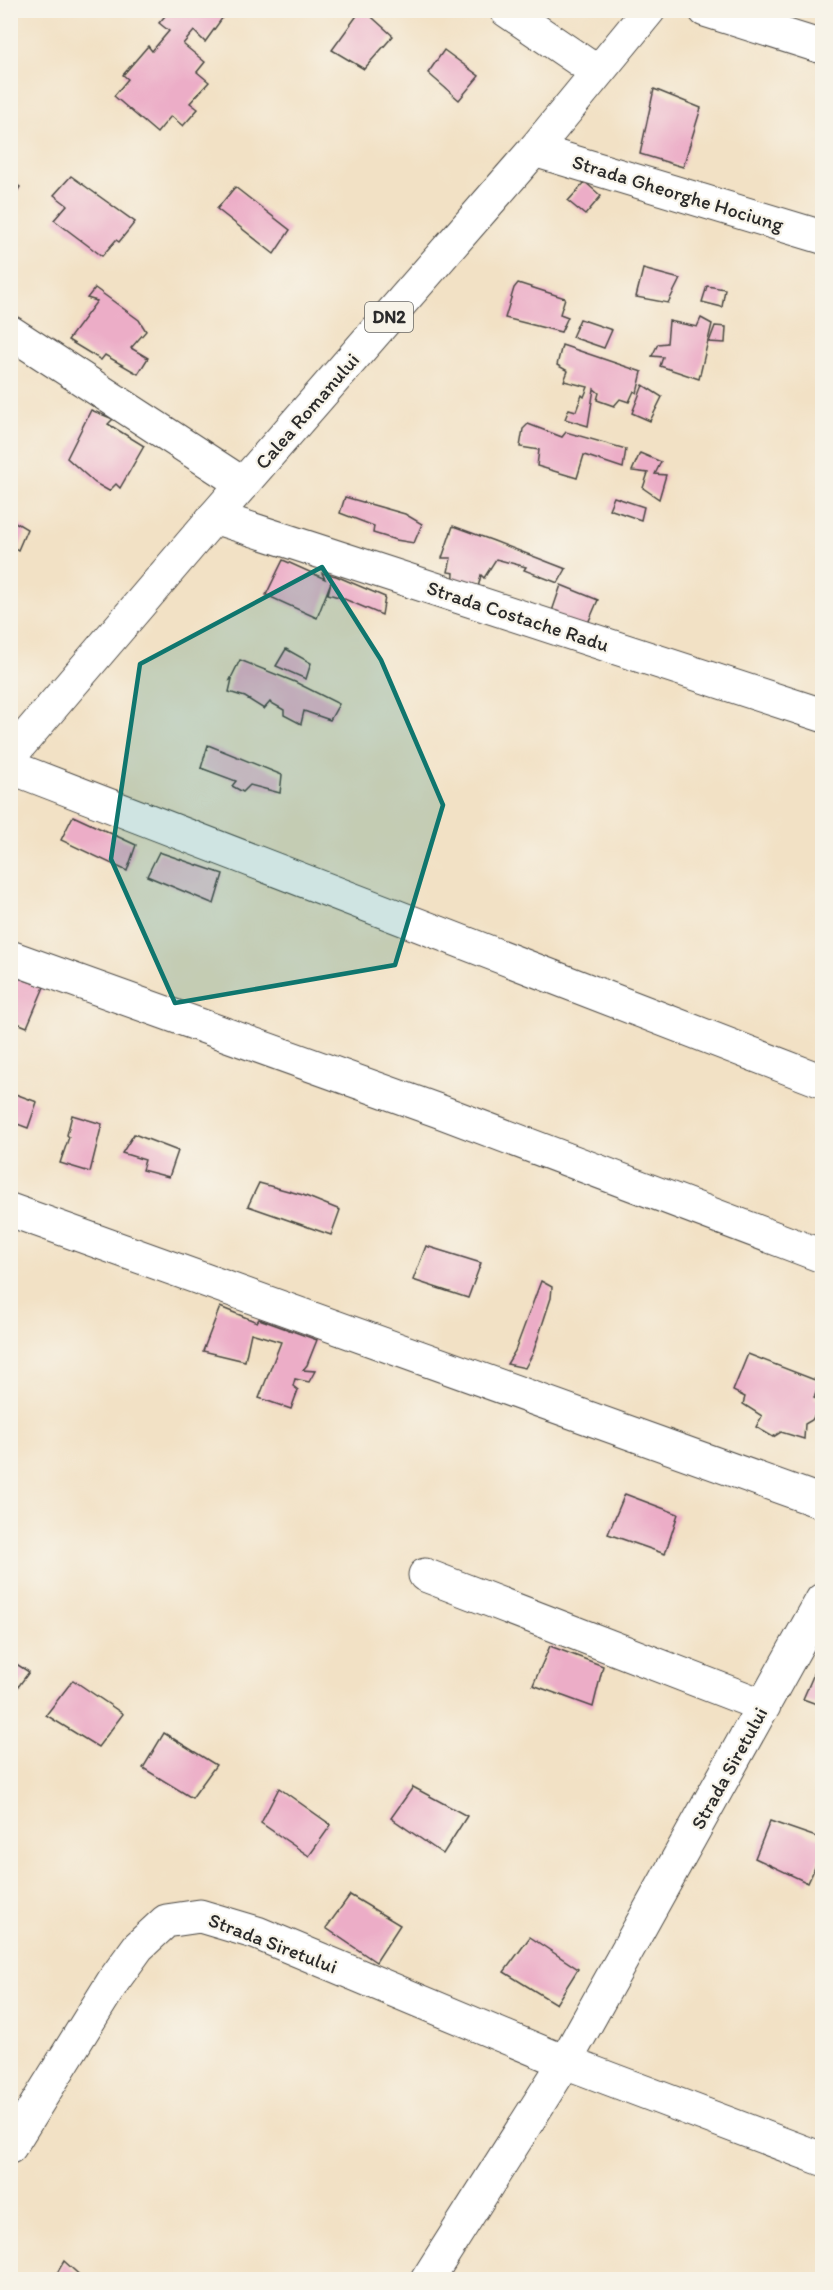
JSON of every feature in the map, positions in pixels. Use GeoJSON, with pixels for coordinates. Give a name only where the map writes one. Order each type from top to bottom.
{"type":"FeatureCollection","features":[{"type":"Feature","properties":{"kind":"street"},"geometry":{"type":"LineString","coordinates":[[506,10],[597,72]]}},
{"type":"Feature","properties":{"kind":"street","name":"Calea Romanului"},"geometry":{"type":"LineString","coordinates":[[10,756],[534,150],[650,10]]}},
{"type":"Feature","properties":{"kind":"street"},"geometry":{"type":"LineString","coordinates":[[705,10],[822,47]]}},
{"type":"Feature","properties":{"kind":"street","name":"Strada Gheorghe Hociung"},"geometry":{"type":"LineString","coordinates":[[534,150],[822,237]]}},
{"type":"Feature","properties":{"kind":"street"},"geometry":{"type":"LineString","coordinates":[[10,332],[243,484]]}},
{"type":"Feature","properties":{"kind":"street","name":"Strada Costache Radu"},"geometry":{"type":"LineString","coordinates":[[214,518],[822,715]]}},
{"type":"Feature","properties":{"kind":"street"},"geometry":{"type":"LineString","coordinates":[[10,767],[822,1081]]}},
{"type":"Feature","properties":{"kind":"street"},"geometry":{"type":"LineString","coordinates":[[10,957],[439,1111],[822,1256]]}},
{"type":"Feature","properties":{"kind":"street"},"geometry":{"type":"LineString","coordinates":[[10,1210],[822,1502]]}},
{"type":"Feature","properties":{"kind":"street"},"geometry":{"type":"LineString","coordinates":[[425,1575],[764,1706]]}},
{"type":"Feature","properties":{"kind":"street","name":"Strada Siretului"},"geometry":{"type":"LineString","coordinates":[[427,2280],[565,2062],[822,1600]]}},
{"type":"Feature","properties":{"kind":"street","name":"Strada Siretului"},"geometry":{"type":"LineString","coordinates":[[10,2147],[114,1980],[138,1947],[166,1921],[200,1916],[257,1933],[565,2062],[822,2158]]}},
{"type":"Feature","properties":{"kind":"highlighted area"},"geometry":{"type":"Polygon","coordinates":[[[322,567],[381,660],[443,805],[395,965],[175,1003],[111,859],[140,664],[322,567]]]}},
{"type":"Feature","properties":{"kind":"building"},"geometry":{"type":"Polygon","coordinates":[[[170,10],[222,10],[226,13],[205,42],[194,31],[183,44],[205,62],[197,72],[209,82],[190,103],[198,109],[183,126],[171,116],[157,133],[114,96],[128,79],[123,75],[148,46],[152,51],[169,31],[159,23],[170,10]]]}},
{"type":"Feature","properties":{"kind":"building"},"geometry":{"type":"Polygon","coordinates":[[[361,10],[364,10],[393,36],[364,69],[332,50],[361,10]]]}},
{"type":"Feature","properties":{"kind":"building"},"geometry":{"type":"Polygon","coordinates":[[[444,50],[479,76],[459,100],[428,73],[444,50]]]}},
{"type":"Feature","properties":{"kind":"building"},"geometry":{"type":"Polygon","coordinates":[[[654,89],[701,108],[683,167],[640,154],[654,89]]]}},
{"type":"Feature","properties":{"kind":"building"},"geometry":{"type":"Polygon","coordinates":[[[71,176],[135,222],[119,242],[116,240],[102,256],[54,220],[67,205],[54,195],[71,176]]]}},
{"type":"Feature","properties":{"kind":"building"},"geometry":{"type":"Polygon","coordinates":[[[10,180],[20,187],[10,203],[10,180]]]}},
{"type":"Feature","properties":{"kind":"building"},"geometry":{"type":"Polygon","coordinates":[[[585,182],[601,196],[585,215],[568,201],[585,182]]]}},
{"type":"Feature","properties":{"kind":"building"},"geometry":{"type":"Polygon","coordinates":[[[235,187],[290,230],[274,254],[217,209],[235,187]]]}},
{"type":"Feature","properties":{"kind":"building"},"geometry":{"type":"Polygon","coordinates":[[[643,269],[680,279],[668,303],[636,297],[643,269]]]}},
{"type":"Feature","properties":{"kind":"building"},"geometry":{"type":"Polygon","coordinates":[[[518,283],[565,298],[560,314],[568,317],[561,332],[505,318],[514,288],[518,283]]]}},
{"type":"Feature","properties":{"kind":"building"},"geometry":{"type":"Polygon","coordinates":[[[707,286],[725,289],[722,307],[702,302],[707,286]]]}},
{"type":"Feature","properties":{"kind":"building"},"geometry":{"type":"Polygon","coordinates":[[[95,288],[139,320],[146,331],[131,348],[148,358],[138,374],[105,355],[101,360],[68,340],[97,301],[87,298],[95,288]]]}},
{"type":"Feature","properties":{"kind":"building"},"geometry":{"type":"Polygon","coordinates":[[[701,318],[712,324],[699,379],[660,366],[663,357],[652,356],[658,344],[667,343],[669,321],[697,327],[701,318]]]}},
{"type":"Feature","properties":{"kind":"building"},"geometry":{"type":"Polygon","coordinates":[[[580,319],[612,330],[604,348],[572,337],[580,319]]]}},
{"type":"Feature","properties":{"kind":"building"},"geometry":{"type":"Polygon","coordinates":[[[715,326],[726,327],[725,343],[709,342],[715,326]]]}},
{"type":"Feature","properties":{"kind":"building"},"geometry":{"type":"Polygon","coordinates":[[[562,345],[642,372],[637,393],[634,391],[629,402],[620,399],[614,406],[597,400],[599,393],[594,389],[588,426],[565,419],[569,409],[576,411],[588,387],[564,381],[568,371],[557,365],[562,345]]]}},
{"type":"Feature","properties":{"kind":"building"},"geometry":{"type":"Polygon","coordinates":[[[643,385],[662,397],[650,421],[632,413],[643,385]]]}},
{"type":"Feature","properties":{"kind":"building"},"geometry":{"type":"Polygon","coordinates":[[[91,410],[113,419],[108,424],[144,446],[120,488],[116,484],[109,491],[95,483],[67,458],[91,410]]]}},
{"type":"Feature","properties":{"kind":"building"},"geometry":{"type":"Polygon","coordinates":[[[528,424],[562,437],[566,432],[626,449],[623,468],[584,455],[577,478],[537,466],[539,450],[520,447],[523,429],[528,424]]]}},
{"type":"Feature","properties":{"kind":"building"},"geometry":{"type":"Polygon","coordinates":[[[640,453],[661,462],[655,474],[666,475],[659,499],[643,488],[648,473],[632,471],[640,453]]]}},
{"type":"Feature","properties":{"kind":"building"},"geometry":{"type":"Polygon","coordinates":[[[345,497],[405,514],[422,524],[414,543],[373,533],[374,526],[340,513],[345,497]]]}},
{"type":"Feature","properties":{"kind":"building"},"geometry":{"type":"Polygon","coordinates":[[[614,497],[644,507],[641,520],[609,509],[614,497]]]}},
{"type":"Feature","properties":{"kind":"building"},"geometry":{"type":"Polygon","coordinates":[[[10,519],[27,529],[18,550],[10,546],[10,519]]]}},
{"type":"Feature","properties":{"kind":"building"},"geometry":{"type":"Polygon","coordinates":[[[453,526],[566,569],[558,583],[524,570],[526,567],[496,559],[484,578],[481,575],[476,596],[453,589],[454,573],[448,572],[451,558],[442,558],[453,526]]]}},
{"type":"Feature","properties":{"kind":"building"},"geometry":{"type":"Polygon","coordinates":[[[283,560],[325,579],[322,573],[336,576],[385,597],[382,615],[328,594],[331,582],[317,618],[266,595],[283,560]]]}},
{"type":"Feature","properties":{"kind":"building"},"geometry":{"type":"Polygon","coordinates":[[[561,585],[598,600],[585,630],[550,617],[561,585]]]}},
{"type":"Feature","properties":{"kind":"building"},"geometry":{"type":"Polygon","coordinates":[[[286,649],[311,663],[306,679],[276,666],[286,649]]]}},
{"type":"Feature","properties":{"kind":"building"},"geometry":{"type":"Polygon","coordinates":[[[240,660],[295,682],[339,704],[330,720],[304,711],[301,724],[284,715],[284,710],[270,702],[264,709],[245,697],[229,692],[232,679],[230,680],[240,660]]]}},
{"type":"Feature","properties":{"kind":"building"},"geometry":{"type":"Polygon","coordinates":[[[208,745],[282,775],[280,793],[250,785],[243,792],[232,786],[236,781],[201,768],[208,745]]]}},
{"type":"Feature","properties":{"kind":"building"},"geometry":{"type":"Polygon","coordinates":[[[73,816],[136,845],[127,871],[61,840],[73,816]]]}},
{"type":"Feature","properties":{"kind":"building"},"geometry":{"type":"Polygon","coordinates":[[[159,852],[223,874],[214,904],[147,876],[159,852]]]}},
{"type":"Feature","properties":{"kind":"building"},"geometry":{"type":"Polygon","coordinates":[[[10,975],[44,987],[27,1027],[10,1020],[10,975]]]}},
{"type":"Feature","properties":{"kind":"building"},"geometry":{"type":"Polygon","coordinates":[[[10,1092],[37,1102],[28,1128],[12,1122],[16,1117],[10,1115],[10,1092]]]}},
{"type":"Feature","properties":{"kind":"building"},"geometry":{"type":"Polygon","coordinates":[[[72,1115],[102,1124],[90,1172],[60,1163],[69,1137],[67,1135],[72,1115]]]}},
{"type":"Feature","properties":{"kind":"building"},"geometry":{"type":"Polygon","coordinates":[[[134,1134],[178,1151],[169,1177],[142,1170],[145,1160],[122,1153],[134,1134]]]}},
{"type":"Feature","properties":{"kind":"building"},"geometry":{"type":"Polygon","coordinates":[[[259,1183],[303,1195],[340,1210],[331,1235],[248,1206],[259,1183]]]}},
{"type":"Feature","properties":{"kind":"building"},"geometry":{"type":"Polygon","coordinates":[[[426,1246],[481,1263],[468,1298],[413,1280],[426,1246]]]}},
{"type":"Feature","properties":{"kind":"building"},"geometry":{"type":"Polygon","coordinates":[[[541,1281],[552,1287],[551,1298],[533,1353],[525,1368],[507,1364],[515,1351],[541,1281]]]}},
{"type":"Feature","properties":{"kind":"building"},"geometry":{"type":"Polygon","coordinates":[[[220,1307],[257,1322],[259,1319],[317,1340],[303,1370],[315,1371],[309,1382],[295,1379],[293,1386],[298,1390],[291,1409],[259,1398],[281,1342],[251,1333],[245,1361],[203,1351],[220,1307]]]}},
{"type":"Feature","properties":{"kind":"building"},"geometry":{"type":"Polygon","coordinates":[[[748,1354],[820,1382],[814,1398],[822,1401],[822,1404],[812,1420],[805,1424],[804,1439],[781,1432],[773,1437],[756,1427],[762,1416],[743,1404],[745,1397],[733,1391],[748,1354]]]}},
{"type":"Feature","properties":{"kind":"building"},"geometry":{"type":"Polygon","coordinates":[[[625,1494],[678,1514],[665,1554],[608,1534],[625,1494]]]}},
{"type":"Feature","properties":{"kind":"building"},"geometry":{"type":"Polygon","coordinates":[[[550,1646],[603,1666],[593,1707],[533,1685],[550,1646]]]}},
{"type":"Feature","properties":{"kind":"building"},"geometry":{"type":"Polygon","coordinates":[[[10,1660],[29,1672],[10,1698],[10,1660]]]}},
{"type":"Feature","properties":{"kind":"building"},"geometry":{"type":"Polygon","coordinates":[[[820,1660],[822,1661],[822,1706],[803,1699],[820,1660]]]}},
{"type":"Feature","properties":{"kind":"building"},"geometry":{"type":"Polygon","coordinates":[[[73,1680],[123,1714],[98,1747],[46,1715],[73,1680]]]}},
{"type":"Feature","properties":{"kind":"building"},"geometry":{"type":"Polygon","coordinates":[[[164,1733],[216,1765],[192,1798],[143,1768],[164,1733]]]}},
{"type":"Feature","properties":{"kind":"building"},"geometry":{"type":"Polygon","coordinates":[[[413,1787],[467,1816],[443,1854],[391,1818],[413,1787]]]}},
{"type":"Feature","properties":{"kind":"building"},"geometry":{"type":"Polygon","coordinates":[[[279,1788],[331,1825],[309,1856],[261,1823],[279,1788]]]}},
{"type":"Feature","properties":{"kind":"building"},"geometry":{"type":"Polygon","coordinates":[[[770,1821],[822,1839],[822,1852],[808,1883],[755,1858],[770,1821]]]}},
{"type":"Feature","properties":{"kind":"building"},"geometry":{"type":"Polygon","coordinates":[[[350,1895],[400,1925],[376,1962],[326,1928],[350,1895]]]}},
{"type":"Feature","properties":{"kind":"building"},"geometry":{"type":"Polygon","coordinates":[[[530,1937],[578,1969],[556,2004],[504,1972],[530,1937]]]}},
{"type":"Feature","properties":{"kind":"building"},"geometry":{"type":"Polygon","coordinates":[[[64,2261],[85,2280],[53,2280],[64,2261]]]}}]}
